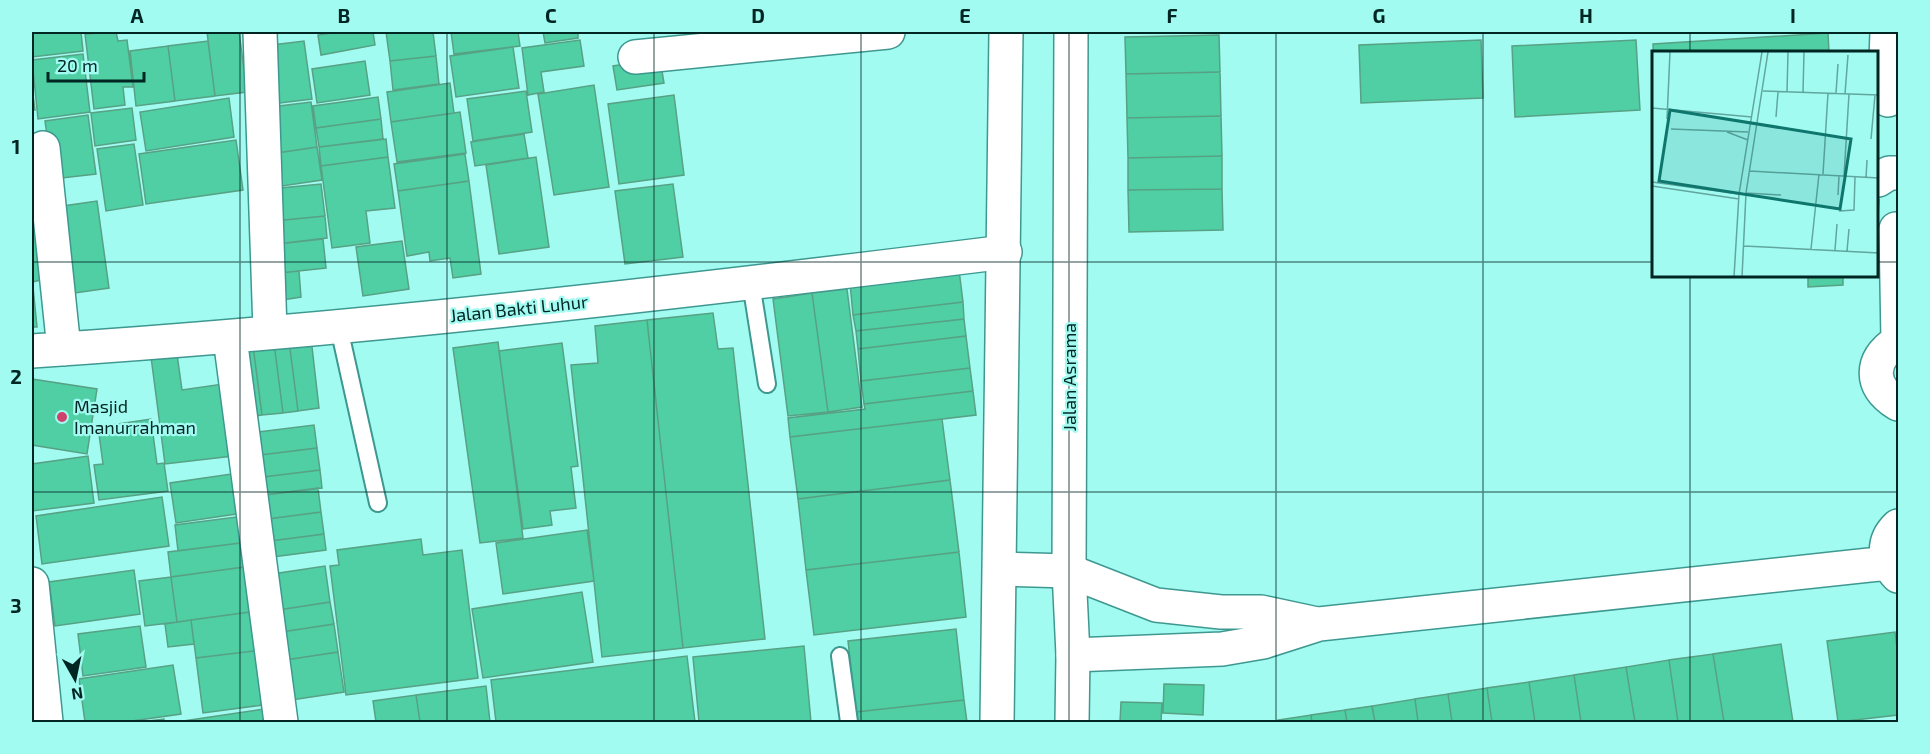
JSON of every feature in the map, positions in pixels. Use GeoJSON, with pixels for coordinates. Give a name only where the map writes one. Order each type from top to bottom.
{"type":"FeatureCollection","features":[{"type":"Feature","properties":{"kind":"main road"},"geometry":{"type":"LineString","coordinates":[[260,32],[270,331]]}},
{"type":"Feature","properties":{"kind":"main road"},"geometry":{"type":"LineString","coordinates":[[635,57],[888,32]]}},
{"type":"Feature","properties":{"kind":"main road"},"geometry":{"type":"LineString","coordinates":[[997,723],[1005,252],[1006,32]]}},
{"type":"Feature","properties":{"kind":"main road","name":"Jalan Asrama"},"geometry":{"type":"LineString","coordinates":[[1071,32],[1069,572],[1073,655],[1072,723]]}},
{"type":"Feature","properties":{"kind":"main road"},"geometry":{"type":"LineString","coordinates":[[1887,32],[1885,87],[1888,100]]}},
{"type":"Feature","properties":{"kind":"main road"},"geometry":{"type":"LineString","coordinates":[[43,148],[64,349]]}},
{"type":"Feature","properties":{"kind":"main road"},"geometry":{"type":"LineString","coordinates":[[1879,179],[1889,172],[1899,173]]}},
{"type":"Feature","properties":{"kind":"main road"},"geometry":{"type":"LineString","coordinates":[[1891,226],[1899,341],[1885,350],[1877,364],[1877,381],[1885,396],[1899,404]]}},
{"type":"Feature","properties":{"kind":"main road","name":"Jalan Bakti Luhur"},"geometry":{"type":"LineString","coordinates":[[32,351],[230,338],[270,331],[339,328],[751,283],[1005,252]]}},
{"type":"Feature","properties":{"kind":"main road"},"geometry":{"type":"LineString","coordinates":[[230,338],[281,723]]}},
{"type":"Feature","properties":{"kind":"main road"},"geometry":{"type":"LineString","coordinates":[[1073,655],[1233,647],[1263,642],[1319,624],[1893,570],[1886,552],[1888,540],[1899,526]]}},
{"type":"Feature","properties":{"kind":"main road"},"geometry":{"type":"LineString","coordinates":[[1000,569],[1069,572],[1156,605],[1221,612],[1261,612],[1319,624]]}},
{"type":"Feature","properties":{"kind":"main road"},"geometry":{"type":"LineString","coordinates":[[32,584],[46,723]]}},
{"type":"Feature","properties":{"kind":"main road"},"geometry":{"type":"LineString","coordinates":[[1156,605],[1156,652]]}},
{"type":"Feature","properties":{"kind":"lane"},"geometry":{"type":"LineString","coordinates":[[751,283],[767,384]]}},
{"type":"Feature","properties":{"kind":"lane"},"geometry":{"type":"LineString","coordinates":[[339,328],[378,503]]}},
{"type":"Feature","properties":{"kind":"lane"},"geometry":{"type":"LineString","coordinates":[[840,656],[849,723]]}},
{"type":"Feature","properties":{"kind":"building"},"geometry":{"type":"Polygon","coordinates":[[[32,32],[81,32],[83,51],[32,57],[32,32]]]}},
{"type":"Feature","properties":{"kind":"building"},"geometry":{"type":"Polygon","coordinates":[[[116,32],[118,41],[127,40],[133,87],[123,87],[125,105],[94,109],[85,34],[116,32]]]}},
{"type":"Feature","properties":{"kind":"building"},"geometry":{"type":"Polygon","coordinates":[[[207,32],[239,32],[247,92],[215,96],[207,32]]]}},
{"type":"Feature","properties":{"kind":"building"},"geometry":{"type":"Polygon","coordinates":[[[337,32],[373,32],[375,45],[321,55],[318,35],[337,32]]]}},
{"type":"Feature","properties":{"kind":"building"},"geometry":{"type":"Polygon","coordinates":[[[386,32],[433,32],[436,56],[390,61],[386,32]]]}},
{"type":"Feature","properties":{"kind":"building"},"geometry":{"type":"Polygon","coordinates":[[[451,32],[518,32],[520,46],[454,54],[451,32]]]}},
{"type":"Feature","properties":{"kind":"building"},"geometry":{"type":"Polygon","coordinates":[[[543,32],[578,32],[578,38],[545,43],[543,32]]]}},
{"type":"Feature","properties":{"kind":"building"},"geometry":{"type":"Polygon","coordinates":[[[1828,33],[1829,51],[1653,51],[1653,44],[1828,33]]]}},
{"type":"Feature","properties":{"kind":"building"},"geometry":{"type":"Polygon","coordinates":[[[1219,35],[1220,72],[1126,74],[1125,37],[1219,35]]]}},
{"type":"Feature","properties":{"kind":"building"},"geometry":{"type":"Polygon","coordinates":[[[580,40],[584,66],[541,72],[544,92],[528,95],[522,48],[580,40]]]}},
{"type":"Feature","properties":{"kind":"building"},"geometry":{"type":"Polygon","coordinates":[[[1481,40],[1483,98],[1361,103],[1359,45],[1481,40]]]}},
{"type":"Feature","properties":{"kind":"building"},"geometry":{"type":"Polygon","coordinates":[[[1636,40],[1640,110],[1515,117],[1512,46],[1636,40]]]}},
{"type":"Feature","properties":{"kind":"building"},"geometry":{"type":"Polygon","coordinates":[[[208,41],[215,96],[175,101],[168,46],[208,41]]]}},
{"type":"Feature","properties":{"kind":"building"},"geometry":{"type":"Polygon","coordinates":[[[304,41],[312,99],[272,104],[264,46],[304,41]]]}},
{"type":"Feature","properties":{"kind":"building"},"geometry":{"type":"Polygon","coordinates":[[[168,46],[175,101],[136,106],[130,51],[168,46]]]}},
{"type":"Feature","properties":{"kind":"building"},"geometry":{"type":"Polygon","coordinates":[[[513,47],[519,88],[456,97],[450,56],[513,47]]]}},
{"type":"Feature","properties":{"kind":"building"},"geometry":{"type":"Polygon","coordinates":[[[83,54],[90,112],[38,119],[32,60],[83,54]]]}},
{"type":"Feature","properties":{"kind":"building"},"geometry":{"type":"Polygon","coordinates":[[[436,56],[439,84],[393,90],[390,61],[436,56]]]}},
{"type":"Feature","properties":{"kind":"building"},"geometry":{"type":"Polygon","coordinates":[[[660,59],[664,83],[617,90],[613,66],[660,59]]]}},
{"type":"Feature","properties":{"kind":"building"},"geometry":{"type":"Polygon","coordinates":[[[365,61],[370,95],[317,103],[312,69],[365,61]]]}},
{"type":"Feature","properties":{"kind":"building"},"geometry":{"type":"Polygon","coordinates":[[[1220,72],[1221,116],[1127,118],[1126,74],[1220,72]]]}},
{"type":"Feature","properties":{"kind":"building"},"geometry":{"type":"Polygon","coordinates":[[[450,83],[454,113],[391,122],[387,92],[450,83]]]}},
{"type":"Feature","properties":{"kind":"building"},"geometry":{"type":"Polygon","coordinates":[[[594,85],[609,187],[554,195],[538,94],[594,85]]]}},
{"type":"Feature","properties":{"kind":"building"},"geometry":{"type":"Polygon","coordinates":[[[32,88],[35,110],[32,110],[32,88]]]}},
{"type":"Feature","properties":{"kind":"building"},"geometry":{"type":"Polygon","coordinates":[[[526,91],[532,132],[473,141],[467,99],[526,91]]]}},
{"type":"Feature","properties":{"kind":"building"},"geometry":{"type":"Polygon","coordinates":[[[674,95],[684,175],[619,184],[608,104],[674,95]]]}},
{"type":"Feature","properties":{"kind":"building"},"geometry":{"type":"Polygon","coordinates":[[[378,97],[381,119],[316,128],[313,106],[378,97]]]}},
{"type":"Feature","properties":{"kind":"building"},"geometry":{"type":"Polygon","coordinates":[[[229,98],[234,137],[146,151],[140,112],[229,98]]]}},
{"type":"Feature","properties":{"kind":"building"},"geometry":{"type":"Polygon","coordinates":[[[311,102],[317,147],[277,153],[271,107],[311,102]]]}},
{"type":"Feature","properties":{"kind":"building"},"geometry":{"type":"Polygon","coordinates":[[[132,108],[136,140],[95,146],[91,113],[132,108]]]}},
{"type":"Feature","properties":{"kind":"building"},"geometry":{"type":"Polygon","coordinates":[[[460,112],[466,153],[397,162],[391,122],[460,112]]]}},
{"type":"Feature","properties":{"kind":"building"},"geometry":{"type":"Polygon","coordinates":[[[88,115],[96,174],[53,179],[45,121],[88,115]]]}},
{"type":"Feature","properties":{"kind":"building"},"geometry":{"type":"Polygon","coordinates":[[[1221,116],[1222,156],[1128,158],[1127,118],[1221,116]]]}},
{"type":"Feature","properties":{"kind":"building"},"geometry":{"type":"Polygon","coordinates":[[[381,119],[383,139],[319,147],[316,128],[381,119]]]}},
{"type":"Feature","properties":{"kind":"building"},"geometry":{"type":"Polygon","coordinates":[[[524,134],[528,158],[475,166],[471,142],[524,134]]]}},
{"type":"Feature","properties":{"kind":"building"},"geometry":{"type":"Polygon","coordinates":[[[386,139],[388,157],[321,166],[319,147],[386,139]]]}},
{"type":"Feature","properties":{"kind":"building"},"geometry":{"type":"Polygon","coordinates":[[[236,140],[243,190],[146,204],[139,154],[236,140]]]}},
{"type":"Feature","properties":{"kind":"building"},"geometry":{"type":"Polygon","coordinates":[[[134,144],[143,205],[106,211],[97,149],[134,144]]]}},
{"type":"Feature","properties":{"kind":"building"},"geometry":{"type":"Polygon","coordinates":[[[317,147],[322,180],[282,186],[277,153],[317,147]]]}},
{"type":"Feature","properties":{"kind":"building"},"geometry":{"type":"Polygon","coordinates":[[[465,154],[469,181],[398,191],[394,164],[465,154]]]}},
{"type":"Feature","properties":{"kind":"building"},"geometry":{"type":"Polygon","coordinates":[[[1222,156],[1222,189],[1128,190],[1128,158],[1222,156]]]}},
{"type":"Feature","properties":{"kind":"building"},"geometry":{"type":"Polygon","coordinates":[[[388,157],[395,208],[366,211],[370,243],[332,248],[321,166],[388,157]]]}},
{"type":"Feature","properties":{"kind":"building"},"geometry":{"type":"Polygon","coordinates":[[[536,157],[549,247],[499,254],[486,165],[536,157]]]}},
{"type":"Feature","properties":{"kind":"building"},"geometry":{"type":"Polygon","coordinates":[[[469,181],[481,274],[453,278],[450,258],[430,261],[429,252],[407,256],[398,191],[469,181]]]}},
{"type":"Feature","properties":{"kind":"building"},"geometry":{"type":"Polygon","coordinates":[[[321,184],[325,216],[274,221],[270,189],[321,184]]]}},
{"type":"Feature","properties":{"kind":"building"},"geometry":{"type":"Polygon","coordinates":[[[673,184],[683,257],[625,264],[615,191],[673,184]]]}},
{"type":"Feature","properties":{"kind":"building"},"geometry":{"type":"Polygon","coordinates":[[[1222,189],[1223,230],[1129,232],[1128,190],[1222,189]]]}},
{"type":"Feature","properties":{"kind":"building"},"geometry":{"type":"Polygon","coordinates":[[[97,201],[109,288],[68,294],[56,207],[97,201]]]}},
{"type":"Feature","properties":{"kind":"building"},"geometry":{"type":"Polygon","coordinates":[[[325,216],[327,238],[277,244],[274,221],[325,216]]]}},
{"type":"Feature","properties":{"kind":"building"},"geometry":{"type":"Polygon","coordinates":[[[38,228],[46,279],[32,282],[32,229],[38,228]]]}},
{"type":"Feature","properties":{"kind":"building"},"geometry":{"type":"Polygon","coordinates":[[[323,239],[326,268],[280,273],[277,244],[323,239]]]}},
{"type":"Feature","properties":{"kind":"building"},"geometry":{"type":"Polygon","coordinates":[[[402,241],[409,289],[363,296],[356,247],[402,241]]]}},
{"type":"Feature","properties":{"kind":"building"},"geometry":{"type":"Polygon","coordinates":[[[959,270],[963,302],[853,315],[850,283],[959,270]]]}},
{"type":"Feature","properties":{"kind":"building"},"geometry":{"type":"Polygon","coordinates":[[[299,271],[301,297],[283,300],[280,273],[299,271]]]}},
{"type":"Feature","properties":{"kind":"building"},"geometry":{"type":"Polygon","coordinates":[[[1808,278],[1843,278],[1843,285],[1808,287],[1808,278]]]}},
{"type":"Feature","properties":{"kind":"building"},"geometry":{"type":"Polygon","coordinates":[[[33,287],[37,327],[32,327],[33,287]]]}},
{"type":"Feature","properties":{"kind":"building"},"geometry":{"type":"Polygon","coordinates":[[[847,289],[862,407],[828,412],[812,293],[847,289]]]}},
{"type":"Feature","properties":{"kind":"building"},"geometry":{"type":"Polygon","coordinates":[[[812,293],[828,412],[788,416],[773,299],[812,293]]]}},
{"type":"Feature","properties":{"kind":"building"},"geometry":{"type":"Polygon","coordinates":[[[963,302],[964,319],[856,331],[853,315],[963,302]]]}},
{"type":"Feature","properties":{"kind":"building"},"geometry":{"type":"Polygon","coordinates":[[[713,313],[718,349],[733,348],[765,639],[683,648],[647,320],[713,313]]]}},
{"type":"Feature","properties":{"kind":"building"},"geometry":{"type":"Polygon","coordinates":[[[964,319],[966,336],[858,349],[856,331],[964,319]]]}},
{"type":"Feature","properties":{"kind":"building"},"geometry":{"type":"Polygon","coordinates":[[[647,320],[683,648],[602,657],[571,365],[598,363],[595,326],[647,320]]]}},
{"type":"Feature","properties":{"kind":"building"},"geometry":{"type":"Polygon","coordinates":[[[966,336],[970,368],[861,381],[858,349],[966,336]]]}},
{"type":"Feature","properties":{"kind":"building"},"geometry":{"type":"Polygon","coordinates":[[[311,338],[319,408],[298,411],[289,341],[311,338]]]}},
{"type":"Feature","properties":{"kind":"building"},"geometry":{"type":"Polygon","coordinates":[[[289,341],[298,411],[283,413],[274,343],[289,341]]]}},
{"type":"Feature","properties":{"kind":"building"},"geometry":{"type":"Polygon","coordinates":[[[498,342],[523,538],[480,543],[453,348],[498,342]]]}},
{"type":"Feature","properties":{"kind":"building"},"geometry":{"type":"Polygon","coordinates":[[[274,343],[283,413],[262,415],[253,346],[274,343]]]}},
{"type":"Feature","properties":{"kind":"building"},"geometry":{"type":"Polygon","coordinates":[[[562,343],[578,466],[571,467],[576,508],[550,511],[552,525],[523,529],[499,351],[562,343]]]}},
{"type":"Feature","properties":{"kind":"building"},"geometry":{"type":"Polygon","coordinates":[[[253,346],[262,415],[247,417],[238,347],[253,346]]]}},
{"type":"Feature","properties":{"kind":"building"},"geometry":{"type":"Polygon","coordinates":[[[177,354],[182,390],[223,384],[233,456],[165,464],[151,357],[177,354]]]}},
{"type":"Feature","properties":{"kind":"building"},"geometry":{"type":"Polygon","coordinates":[[[970,368],[973,391],[864,404],[861,381],[970,368]]]}},
{"type":"Feature","properties":{"kind":"building","name":"Masjid Imanurrahman"},"geometry":{"type":"Polygon","coordinates":[[[32,379],[97,389],[87,454],[32,445],[32,379]]]}},
{"type":"Feature","properties":{"kind":"building"},"geometry":{"type":"Polygon","coordinates":[[[973,391],[976,415],[790,437],[788,418],[865,409],[864,404],[973,391]]]}},
{"type":"Feature","properties":{"kind":"building"},"geometry":{"type":"Polygon","coordinates":[[[151,419],[157,464],[164,463],[168,491],[99,500],[94,465],[103,464],[98,427],[151,419]]]}},
{"type":"Feature","properties":{"kind":"building"},"geometry":{"type":"Polygon","coordinates":[[[942,419],[950,480],[798,499],[790,437],[942,419]]]}},
{"type":"Feature","properties":{"kind":"building"},"geometry":{"type":"Polygon","coordinates":[[[314,425],[317,448],[252,456],[249,433],[314,425]]]}},
{"type":"Feature","properties":{"kind":"building"},"geometry":{"type":"Polygon","coordinates":[[[317,448],[320,470],[255,478],[252,456],[317,448]]]}},
{"type":"Feature","properties":{"kind":"building"},"geometry":{"type":"Polygon","coordinates":[[[88,456],[94,503],[32,511],[32,464],[88,456]]]}},
{"type":"Feature","properties":{"kind":"building"},"geometry":{"type":"Polygon","coordinates":[[[320,470],[322,488],[257,496],[255,478],[320,470]]]}},
{"type":"Feature","properties":{"kind":"building"},"geometry":{"type":"Polygon","coordinates":[[[238,473],[243,513],[176,523],[170,483],[238,473]]]}},
{"type":"Feature","properties":{"kind":"building"},"geometry":{"type":"Polygon","coordinates":[[[950,480],[959,552],[806,570],[798,499],[950,480]]]}},
{"type":"Feature","properties":{"kind":"building"},"geometry":{"type":"Polygon","coordinates":[[[318,488],[321,512],[260,520],[257,496],[318,488]]]}},
{"type":"Feature","properties":{"kind":"building"},"geometry":{"type":"Polygon","coordinates":[[[162,497],[169,546],[42,564],[36,516],[162,497]]]}},
{"type":"Feature","properties":{"kind":"building"},"geometry":{"type":"Polygon","coordinates":[[[321,512],[324,534],[263,542],[260,520],[321,512]]]}},
{"type":"Feature","properties":{"kind":"building"},"geometry":{"type":"Polygon","coordinates":[[[244,516],[248,542],[178,551],[175,525],[244,516]]]}},
{"type":"Feature","properties":{"kind":"building"},"geometry":{"type":"Polygon","coordinates":[[[587,530],[594,581],[503,594],[496,543],[587,530]]]}},
{"type":"Feature","properties":{"kind":"building"},"geometry":{"type":"Polygon","coordinates":[[[324,534],[326,550],[265,558],[263,542],[324,534]]]}},
{"type":"Feature","properties":{"kind":"building"},"geometry":{"type":"Polygon","coordinates":[[[421,539],[423,555],[462,550],[478,678],[346,695],[330,566],[339,565],[337,550],[421,539]]]}},
{"type":"Feature","properties":{"kind":"building"},"geometry":{"type":"Polygon","coordinates":[[[248,542],[251,566],[171,577],[168,552],[248,542]]]}},
{"type":"Feature","properties":{"kind":"building"},"geometry":{"type":"Polygon","coordinates":[[[959,552],[966,617],[814,635],[806,570],[959,552]]]}},
{"type":"Feature","properties":{"kind":"building"},"geometry":{"type":"Polygon","coordinates":[[[251,566],[257,611],[177,622],[171,577],[251,566]]]}},
{"type":"Feature","properties":{"kind":"building"},"geometry":{"type":"Polygon","coordinates":[[[325,566],[330,602],[272,611],[266,575],[325,566]]]}},
{"type":"Feature","properties":{"kind":"building"},"geometry":{"type":"Polygon","coordinates":[[[134,570],[140,614],[55,626],[49,582],[134,570]]]}},
{"type":"Feature","properties":{"kind":"building"},"geometry":{"type":"Polygon","coordinates":[[[171,577],[177,622],[145,626],[139,581],[171,577]]]}},
{"type":"Feature","properties":{"kind":"building"},"geometry":{"type":"Polygon","coordinates":[[[582,592],[593,662],[483,678],[472,609],[582,592]]]}},
{"type":"Feature","properties":{"kind":"building"},"geometry":{"type":"Polygon","coordinates":[[[330,602],[334,624],[275,633],[272,611],[330,602]]]}},
{"type":"Feature","properties":{"kind":"building"},"geometry":{"type":"Polygon","coordinates":[[[257,611],[262,650],[196,658],[191,620],[257,611]]]}},
{"type":"Feature","properties":{"kind":"building"},"geometry":{"type":"Polygon","coordinates":[[[191,620],[194,644],[168,647],[165,624],[191,620]]]}},
{"type":"Feature","properties":{"kind":"building"},"geometry":{"type":"Polygon","coordinates":[[[334,624],[338,652],[279,661],[275,633],[334,624]]]}},
{"type":"Feature","properties":{"kind":"building"},"geometry":{"type":"Polygon","coordinates":[[[140,626],[146,667],[83,676],[78,634],[140,626]]]}},
{"type":"Feature","properties":{"kind":"building"},"geometry":{"type":"Polygon","coordinates":[[[956,629],[964,700],[856,712],[848,641],[956,629]]]}},
{"type":"Feature","properties":{"kind":"building"},"geometry":{"type":"Polygon","coordinates":[[[1895,632],[1898,657],[1898,715],[1838,722],[1827,641],[1895,632]]]}},
{"type":"Feature","properties":{"kind":"building"},"geometry":{"type":"Polygon","coordinates":[[[1781,644],[1793,722],[1724,722],[1713,654],[1781,644]]]}},
{"type":"Feature","properties":{"kind":"building"},"geometry":{"type":"Polygon","coordinates":[[[804,646],[811,722],[699,722],[693,657],[804,646]]]}},
{"type":"Feature","properties":{"kind":"building"},"geometry":{"type":"Polygon","coordinates":[[[262,650],[270,704],[203,713],[196,658],[262,650]]]}},
{"type":"Feature","properties":{"kind":"building"},"geometry":{"type":"Polygon","coordinates":[[[338,652],[344,692],[285,701],[279,661],[338,652]]]}},
{"type":"Feature","properties":{"kind":"building"},"geometry":{"type":"Polygon","coordinates":[[[1713,654],[1724,722],[1678,722],[1669,660],[1713,654]]]}},
{"type":"Feature","properties":{"kind":"building"},"geometry":{"type":"Polygon","coordinates":[[[687,656],[695,722],[496,722],[491,680],[687,656]]]}},
{"type":"Feature","properties":{"kind":"building"},"geometry":{"type":"Polygon","coordinates":[[[1669,660],[1678,722],[1635,722],[1626,667],[1669,660]]]}},
{"type":"Feature","properties":{"kind":"building"},"geometry":{"type":"Polygon","coordinates":[[[173,665],[181,714],[125,722],[85,722],[79,679],[173,665]]]}},
{"type":"Feature","properties":{"kind":"building"},"geometry":{"type":"Polygon","coordinates":[[[1626,667],[1635,722],[1581,722],[1574,675],[1626,667]]]}},
{"type":"Feature","properties":{"kind":"building"},"geometry":{"type":"Polygon","coordinates":[[[1574,675],[1581,722],[1535,722],[1529,682],[1574,675]]]}},
{"type":"Feature","properties":{"kind":"building"},"geometry":{"type":"Polygon","coordinates":[[[1529,682],[1535,722],[1492,722],[1487,688],[1529,682]]]}},
{"type":"Feature","properties":{"kind":"building"},"geometry":{"type":"Polygon","coordinates":[[[1164,684],[1204,685],[1203,715],[1163,713],[1164,684]]]}},
{"type":"Feature","properties":{"kind":"building"},"geometry":{"type":"Polygon","coordinates":[[[486,686],[490,722],[420,722],[416,695],[486,686]]]}},
{"type":"Feature","properties":{"kind":"building"},"geometry":{"type":"Polygon","coordinates":[[[1487,688],[1492,722],[1452,722],[1448,694],[1487,688]]]}},
{"type":"Feature","properties":{"kind":"building"},"geometry":{"type":"Polygon","coordinates":[[[1448,694],[1452,722],[1418,722],[1415,699],[1448,694]]]}},
{"type":"Feature","properties":{"kind":"building"},"geometry":{"type":"Polygon","coordinates":[[[416,695],[420,722],[376,722],[373,701],[416,695]]]}},
{"type":"Feature","properties":{"kind":"building"},"geometry":{"type":"Polygon","coordinates":[[[1415,699],[1418,722],[1375,722],[1372,706],[1415,699]]]}},
{"type":"Feature","properties":{"kind":"building"},"geometry":{"type":"Polygon","coordinates":[[[964,700],[967,722],[857,722],[856,712],[964,700]]]}},
{"type":"Feature","properties":{"kind":"building"},"geometry":{"type":"Polygon","coordinates":[[[1121,702],[1162,703],[1161,722],[1120,722],[1121,702]]]}},
{"type":"Feature","properties":{"kind":"building"},"geometry":{"type":"Polygon","coordinates":[[[1372,706],[1375,722],[1347,722],[1345,710],[1372,706]]]}},
{"type":"Feature","properties":{"kind":"building"},"geometry":{"type":"Polygon","coordinates":[[[271,708],[274,722],[183,721],[271,708]]]}},
{"type":"Feature","properties":{"kind":"building"},"geometry":{"type":"Polygon","coordinates":[[[1345,710],[1347,722],[1312,722],[1311,715],[1345,710]]]}},
{"type":"Feature","properties":{"kind":"building"},"geometry":{"type":"Polygon","coordinates":[[[1311,715],[1312,722],[1279,722],[1278,720],[1311,715]]]}},
{"type":"Feature","properties":{"kind":"building"},"geometry":{"type":"Polygon","coordinates":[[[164,719],[164,722],[140,722],[164,719]]]}},
{"type":"Feature","properties":{"kind":"place","name":"Masjid Imanurrahman"},"geometry":{"type":"Point","coordinates":[62,417]}}]}
